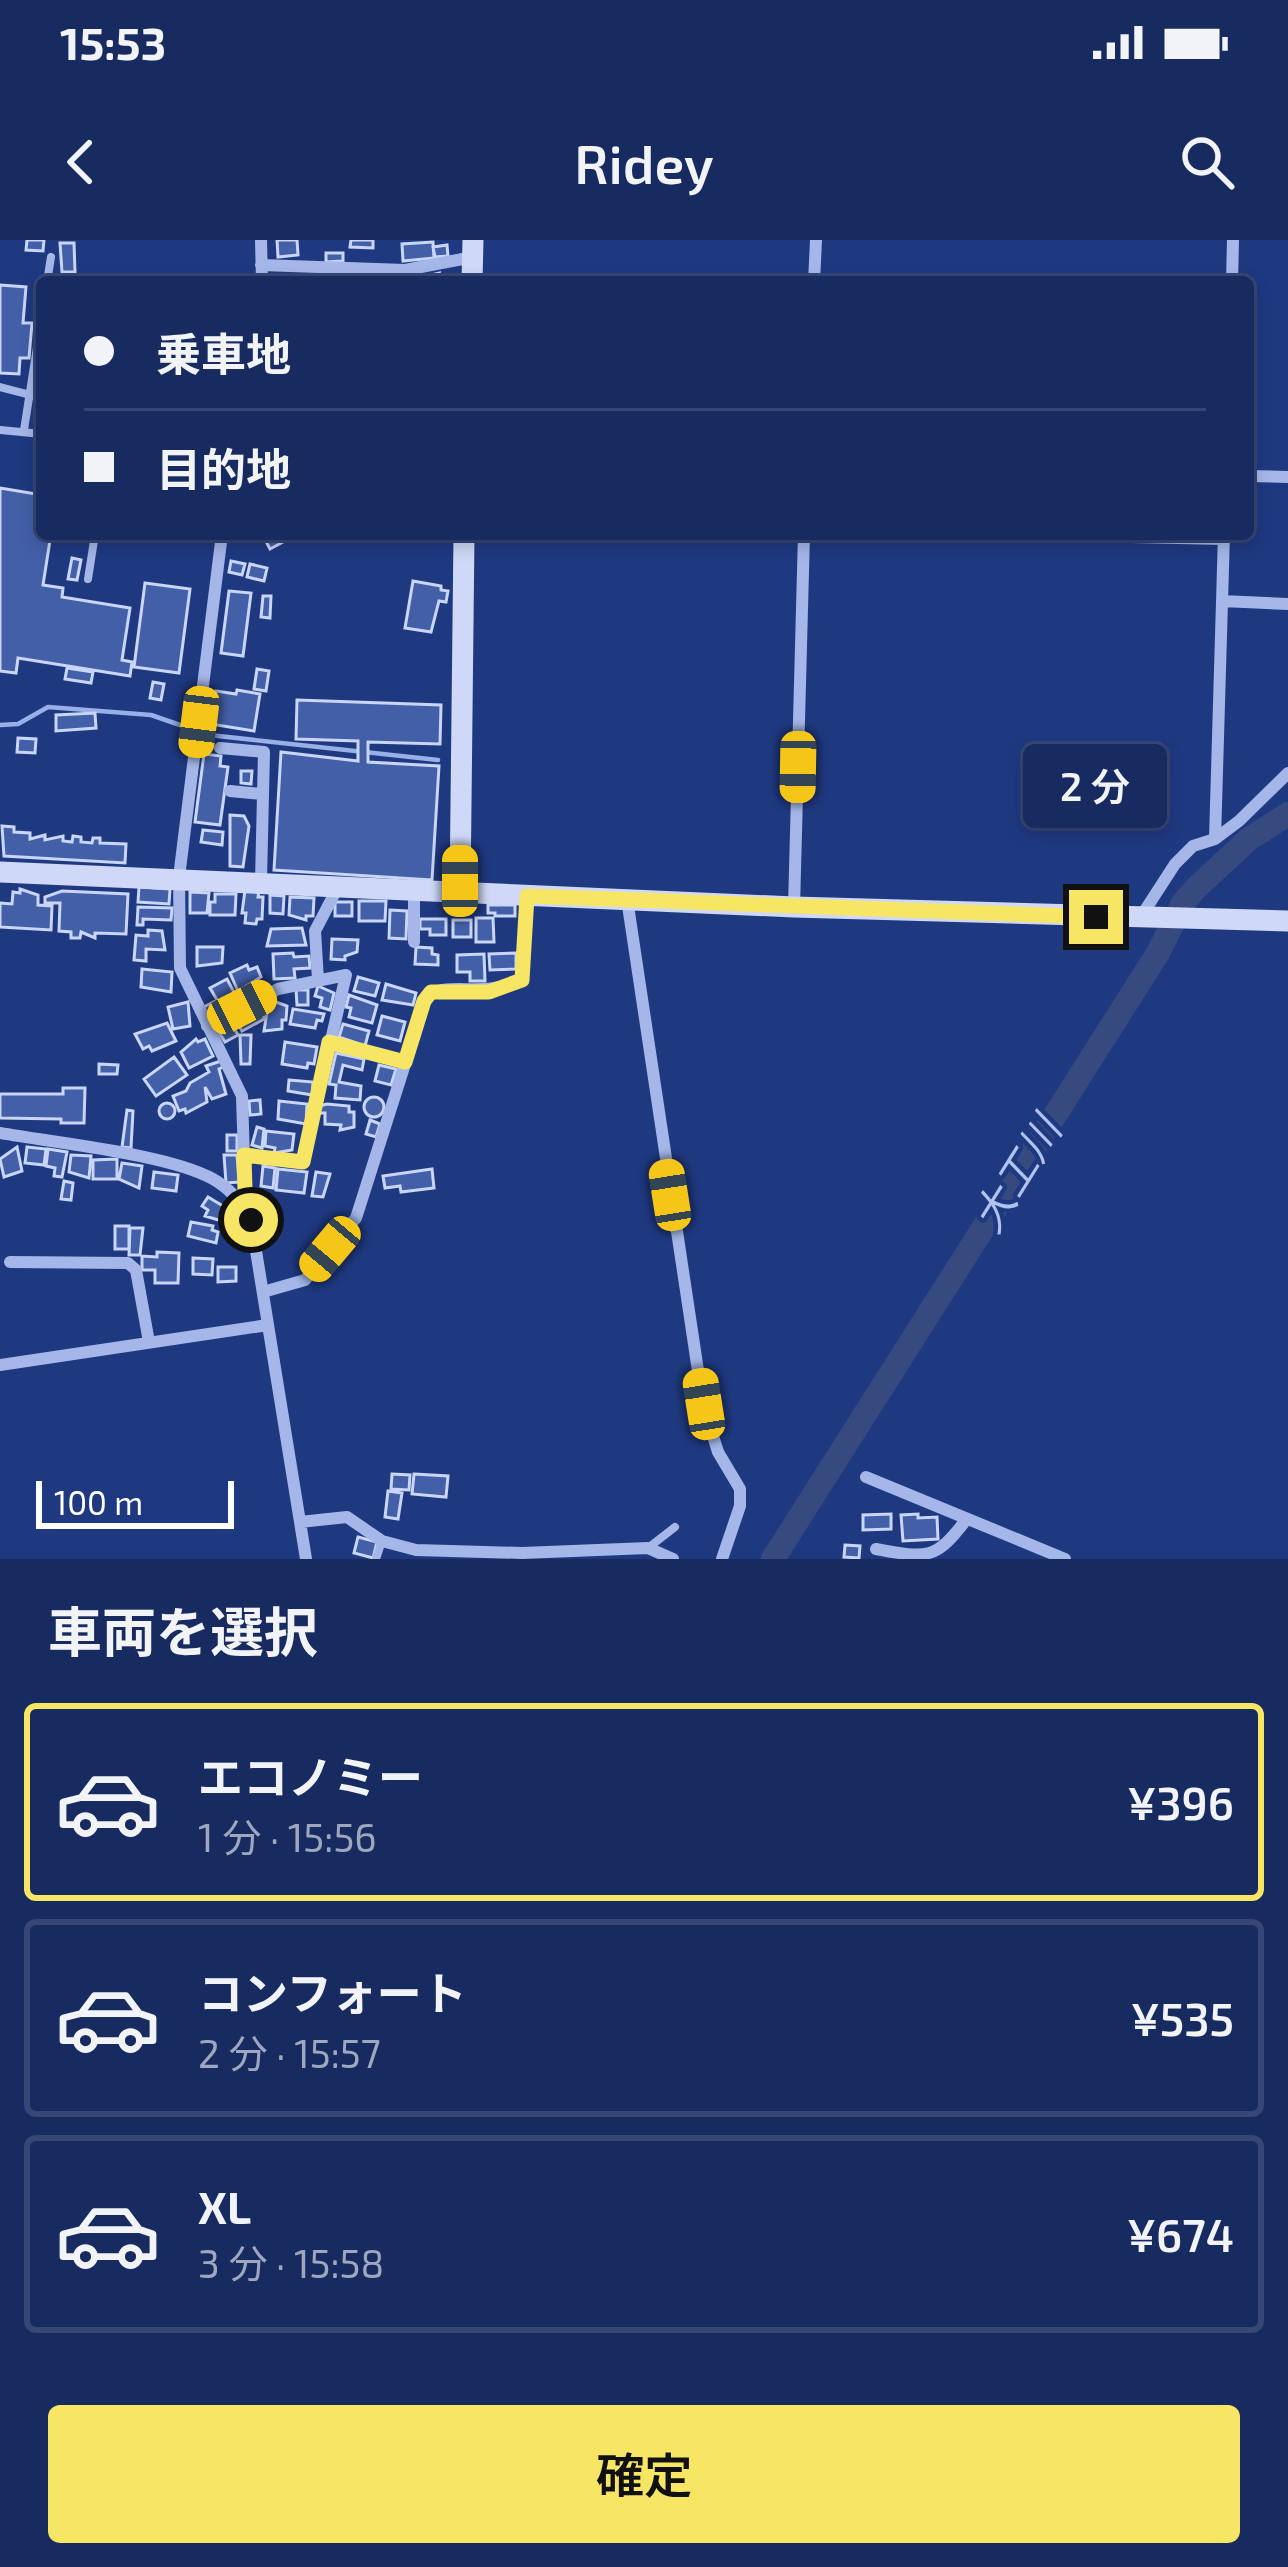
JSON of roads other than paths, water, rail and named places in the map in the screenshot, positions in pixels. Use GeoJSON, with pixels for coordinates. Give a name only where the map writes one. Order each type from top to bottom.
{"type":"FeatureCollection","features":[{"type":"Feature","properties":{"kind":"street"},"geometry":{"type":"LineString","coordinates":[[261,240],[262,276]]}},
{"type":"Feature","properties":{"kind":"street"},"geometry":{"type":"LineString","coordinates":[[814,276],[815,240]]}},
{"type":"Feature","properties":{"kind":"street"},"geometry":{"type":"LineString","coordinates":[[1232,276],[1233,240]]}},
{"type":"Feature","properties":{"kind":"street"},"geometry":{"type":"LineString","coordinates":[[261,265],[405,270],[473,249]]}},
{"type":"Feature","properties":{"kind":"street"},"geometry":{"type":"LineString","coordinates":[[1254,476],[1288,477]]}},
{"type":"Feature","properties":{"kind":"street"},"geometry":{"type":"LineString","coordinates":[[221,540],[179,877],[180,968],[242,1096],[245,1191],[241,1201]]}},
{"type":"Feature","properties":{"kind":"street"},"geometry":{"type":"LineString","coordinates":[[460,893],[464,540]]}},
{"type":"Feature","properties":{"kind":"street"},"geometry":{"type":"LineString","coordinates":[[794,907],[804,540]]}},
{"type":"Feature","properties":{"kind":"street"},"geometry":{"type":"LineString","coordinates":[[1215,839],[1224,540]]}},
{"type":"Feature","properties":{"kind":"street"},"geometry":{"type":"LineString","coordinates":[[1222,601],[1288,604]]}},
{"type":"Feature","properties":{"kind":"street"},"geometry":{"type":"LineString","coordinates":[[220,748],[264,752],[261,880]]}},
{"type":"Feature","properties":{"kind":"street"},"geometry":{"type":"LineString","coordinates":[[1139,919],[1175,864],[1193,846],[1215,839],[1264,800],[1288,773]]}},
{"type":"Feature","properties":{"kind":"street"},"geometry":{"type":"LineString","coordinates":[[230,791],[261,794]]}},
{"type":"Feature","properties":{"kind":"street"},"geometry":{"type":"LineString","coordinates":[[0,872],[794,907],[1288,921]]}},
{"type":"Feature","properties":{"kind":"street"},"geometry":{"type":"LineString","coordinates":[[318,980],[315,931],[339,886]]}},
{"type":"Feature","properties":{"kind":"street"},"geometry":{"type":"LineString","coordinates":[[414,891],[414,942]]}},
{"type":"Feature","properties":{"kind":"street"},"geometry":{"type":"LineString","coordinates":[[263,1292],[305,1280],[356,1218],[424,1001],[431,992],[489,992],[522,980],[527,896]]}},
{"type":"Feature","properties":{"kind":"street"},"geometry":{"type":"LineString","coordinates":[[627,899],[704,1404],[718,1452],[740,1489],[740,1506],[722,1559]]}},
{"type":"Feature","properties":{"kind":"street"},"geometry":{"type":"LineString","coordinates":[[207,1026],[278,989],[346,975],[303,1162],[244,1155]]}},
{"type":"Feature","properties":{"kind":"street"},"geometry":{"type":"LineString","coordinates":[[329,1042],[405,1062]]}},
{"type":"Feature","properties":{"kind":"street"},"geometry":{"type":"LineString","coordinates":[[0,1132],[182,1166],[214,1180],[241,1201],[251,1220],[306,1559]]}},
{"type":"Feature","properties":{"kind":"street"},"geometry":{"type":"LineString","coordinates":[[10,1262],[128,1263],[136,1270],[149,1342]]}},
{"type":"Feature","properties":{"kind":"street"},"geometry":{"type":"LineString","coordinates":[[0,1365],[268,1324]]}},
{"type":"Feature","properties":{"kind":"street"},"geometry":{"type":"LineString","coordinates":[[866,1478],[1065,1559]]}},
{"type":"Feature","properties":{"kind":"street"},"geometry":{"type":"LineString","coordinates":[[300,1522],[346,1517],[382,1541],[431,1551],[504,1556],[648,1548],[673,1559]]}},
{"type":"Feature","properties":{"kind":"street"},"geometry":{"type":"LineString","coordinates":[[876,1549],[938,1558],[947,1552],[966,1520]]}},
{"type":"Feature","properties":{"kind":"lane"},"geometry":{"type":"LineString","coordinates":[[48,276],[51,256]]}},
{"type":"Feature","properties":{"kind":"lane"},"geometry":{"type":"LineString","coordinates":[[25,430],[36,355]]}},
{"type":"Feature","properties":{"kind":"lane"},"geometry":{"type":"LineString","coordinates":[[0,387],[36,396]]}},
{"type":"Feature","properties":{"kind":"lane"},"geometry":{"type":"LineString","coordinates":[[0,430],[36,433]]}},
{"type":"Feature","properties":{"kind":"lane"},"geometry":{"type":"LineString","coordinates":[[88,579],[93,540]]}},
{"type":"Feature","properties":{"kind":"lane"},"geometry":{"type":"LineString","coordinates":[[648,1548],[675,1527]]}},
{"type":"Feature","properties":{"kind":"lane"},"geometry":{"type":"LineString","coordinates":[[376,1559],[382,1541]]}},
{"type":"Feature","properties":{"kind":"waterway"},"geometry":{"type":"LineString","coordinates":[[0,725],[18,724],[48,707],[151,715],[209,735],[438,760]]}},
{"type":"Feature","properties":{"kind":"waterway","name":"大工川"},"geometry":{"type":"LineString","coordinates":[[773,1559],[1158,953],[1183,903],[1249,839],[1288,814]]}}]}
